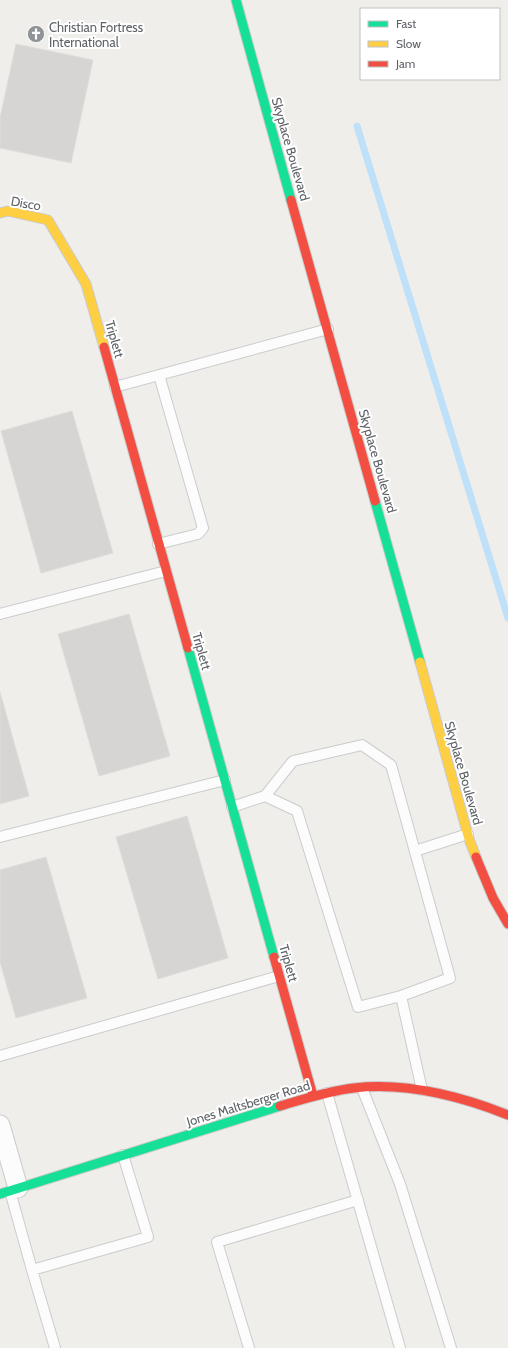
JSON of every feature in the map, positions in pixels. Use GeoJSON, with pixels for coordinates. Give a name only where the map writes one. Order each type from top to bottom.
{"type":"FeatureCollection","features":[{"type":"Feature","properties":{"kind":"street","name":"Skyplace Boulevard"},"geometry":{"type":"LineString","coordinates":[[236,0],[468,834],[493,898],[508,924]]}},
{"type":"Feature","properties":{"kind":"street","name":"Disco"},"geometry":{"type":"LineString","coordinates":[[0,213],[8,211],[48,220]]}},
{"type":"Feature","properties":{"kind":"street","name":"Triplett"},"geometry":{"type":"LineString","coordinates":[[48,220],[86,284],[313,1096]]}},
{"type":"Feature","properties":{"kind":"street","name":"Jones Maltsberger Road"},"geometry":{"type":"LineString","coordinates":[[0,1194],[313,1096],[327,1093],[362,1088],[422,1090],[454,1096],[508,1115]]}},
{"type":"Feature","properties":{"kind":"street"},"geometry":{"type":"LineString","coordinates":[[0,1125],[14,1189]]}},
{"type":"Feature","properties":{"kind":"lane"},"geometry":{"type":"LineString","coordinates":[[115,387],[328,330]]}},
{"type":"Feature","properties":{"kind":"lane"},"geometry":{"type":"LineString","coordinates":[[158,544],[198,534],[203,528],[159,375]]}},
{"type":"Feature","properties":{"kind":"lane"},"geometry":{"type":"LineString","coordinates":[[0,614],[166,571]]}},
{"type":"Feature","properties":{"kind":"lane"},"geometry":{"type":"LineString","coordinates":[[232,807],[265,796],[293,761],[362,745],[391,765],[450,978],[401,996],[358,1007],[296,811],[265,796]]}},
{"type":"Feature","properties":{"kind":"lane"},"geometry":{"type":"LineString","coordinates":[[0,837],[225,780]]}},
{"type":"Feature","properties":{"kind":"lane"},"geometry":{"type":"LineString","coordinates":[[415,851],[468,834]]}},
{"type":"Feature","properties":{"kind":"lane"},"geometry":{"type":"LineString","coordinates":[[0,1056],[279,976]]}},
{"type":"Feature","properties":{"kind":"lane"},"geometry":{"type":"LineString","coordinates":[[401,996],[422,1090]]}},
{"type":"Feature","properties":{"kind":"lane"},"geometry":{"type":"LineString","coordinates":[[362,1088],[400,1184],[451,1348]]}},
{"type":"Feature","properties":{"kind":"lane"},"geometry":{"type":"LineString","coordinates":[[327,1093],[400,1348]]}},
{"type":"Feature","properties":{"kind":"lane"},"geometry":{"type":"LineString","coordinates":[[32,1270],[148,1237],[123,1155]]}},
{"type":"Feature","properties":{"kind":"lane"},"geometry":{"type":"LineString","coordinates":[[14,1189],[32,1270],[55,1348]]}},
{"type":"Feature","properties":{"kind":"lane"},"geometry":{"type":"LineString","coordinates":[[249,1348],[217,1242],[358,1200]]}},
{"type":"Feature","properties":{"kind":"building"},"geometry":{"type":"Polygon","coordinates":[[[16,44],[93,60],[71,163],[0,148],[0,118],[16,44]]]}},
{"type":"Feature","properties":{"kind":"building"},"geometry":{"type":"Polygon","coordinates":[[[72,411],[113,553],[41,573],[1,431],[72,411]]]}},
{"type":"Feature","properties":{"kind":"building"},"geometry":{"type":"Polygon","coordinates":[[[129,614],[170,756],[99,776],[58,634],[129,614]]]}},
{"type":"Feature","properties":{"kind":"building"},"geometry":{"type":"Polygon","coordinates":[[[0,692],[29,796],[0,804],[0,692]]]}},
{"type":"Feature","properties":{"kind":"building"},"geometry":{"type":"Polygon","coordinates":[[[187,816],[228,958],[158,979],[116,837],[187,816]]]}},
{"type":"Feature","properties":{"kind":"building"},"geometry":{"type":"Polygon","coordinates":[[[46,857],[87,998],[16,1018],[0,962],[0,870],[46,857]]]}},
{"type":"Feature","properties":{"kind":"waterway"},"geometry":{"type":"LineString","coordinates":[[357,126],[508,618]]}},
{"type":"Feature","properties":{"kind":"traffic: fast"},"geometry":{"type":"LineString","coordinates":[[236,0],[291,200]]}},
{"type":"Feature","properties":{"kind":"traffic: fast"},"geometry":{"type":"LineString","coordinates":[[375,501],[420,662]]}},
{"type":"Feature","properties":{"kind":"traffic: fast"},"geometry":{"type":"LineString","coordinates":[[188,648],[274,957]]}},
{"type":"Feature","properties":{"kind":"traffic: fast"},"geometry":{"type":"LineString","coordinates":[[0,1194],[280,1106]]}},
{"type":"Feature","properties":{"kind":"traffic: slow"},"geometry":{"type":"LineString","coordinates":[[0,213],[8,211],[48,220],[86,284],[104,347]]}},
{"type":"Feature","properties":{"kind":"traffic: slow"},"geometry":{"type":"LineString","coordinates":[[420,662],[469,839],[476,857]]}},
{"type":"Feature","properties":{"kind":"traffic: jam"},"geometry":{"type":"LineString","coordinates":[[291,200],[375,501]]}},
{"type":"Feature","properties":{"kind":"traffic: jam"},"geometry":{"type":"LineString","coordinates":[[104,347],[188,648]]}},
{"type":"Feature","properties":{"kind":"traffic: jam"},"geometry":{"type":"LineString","coordinates":[[476,857],[493,898],[508,924]]}},
{"type":"Feature","properties":{"kind":"traffic: jam"},"geometry":{"type":"LineString","coordinates":[[274,957],[313,1096]]}},
{"type":"Feature","properties":{"kind":"traffic: jam"},"geometry":{"type":"LineString","coordinates":[[280,1106],[344,1089],[393,1087],[432,1092],[471,1102],[508,1115]]}},
{"type":"Feature","properties":{"kind":"place","name":"Christian Fortress International"},"geometry":{"type":"Point","coordinates":[36,34]}}]}
